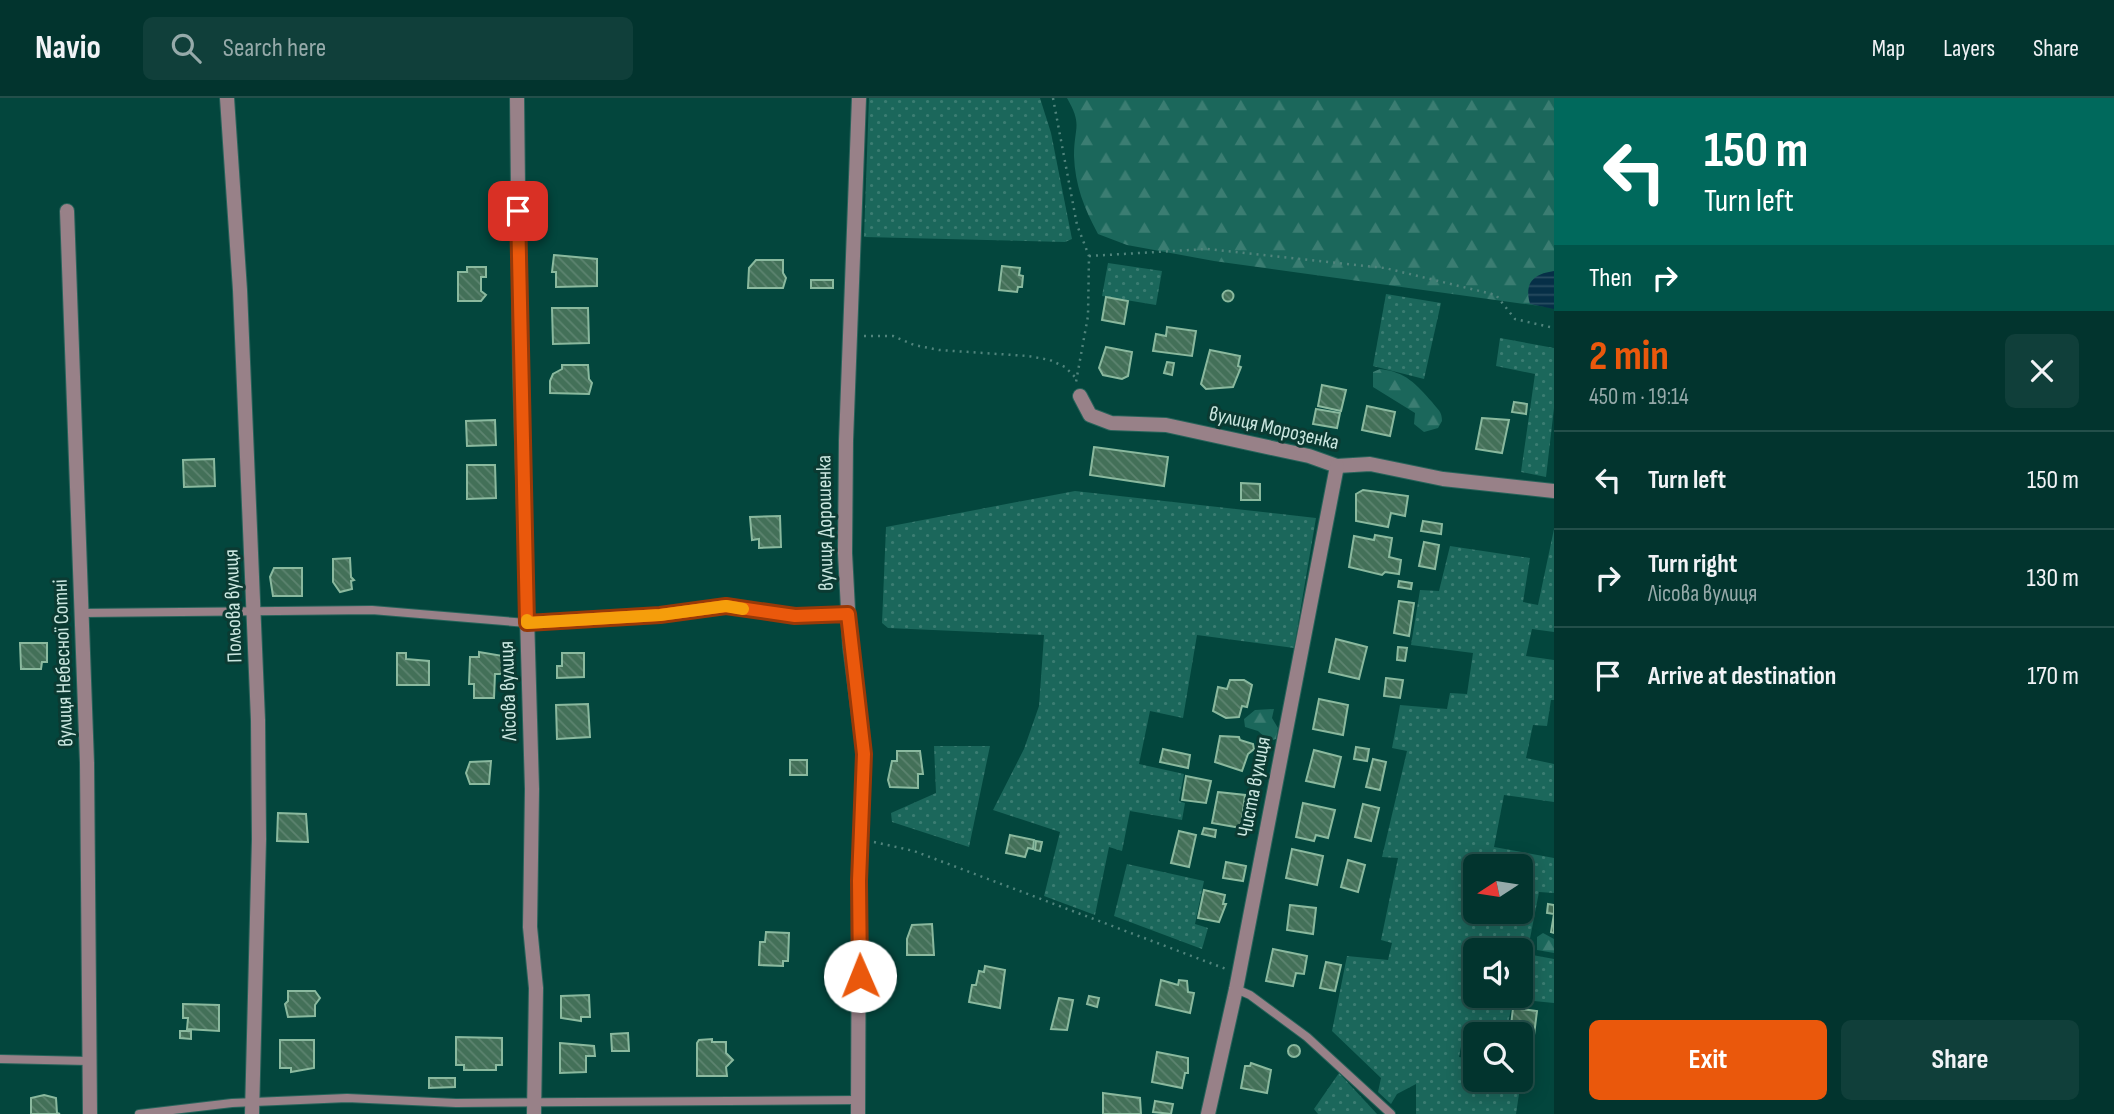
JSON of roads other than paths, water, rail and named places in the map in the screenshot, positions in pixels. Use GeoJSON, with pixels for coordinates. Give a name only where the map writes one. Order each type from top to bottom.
{"type":"FeatureCollection","features":[{"type":"Feature","properties":{"kind":"street","name":"Польова вулиця"},"geometry":{"type":"LineString","coordinates":[[227,98],[240,290],[254,610],[258,839],[252,1108]]}},
{"type":"Feature","properties":{"kind":"street","name":"Лісова вулиця"},"geometry":{"type":"LineString","coordinates":[[517,98],[520,375],[532,789],[530,927],[536,988],[534,1108]]}},
{"type":"Feature","properties":{"kind":"street","name":"вулиця Дорошенка"},"geometry":{"type":"LineString","coordinates":[[858,1107],[864,754],[848,614],[845,452],[859,98]]}},
{"type":"Feature","properties":{"kind":"street","name":"вулиця Небесної Сотні"},"geometry":{"type":"LineString","coordinates":[[67,211],[87,763],[90,1114]]}},
{"type":"Feature","properties":{"kind":"street","name":"вулиця Морозенка"},"geometry":{"type":"LineString","coordinates":[[1080,396],[1090,415],[1111,423],[1166,425],[1309,457],[1337,466],[1370,464],[1443,479],[1554,491]]}},
{"type":"Feature","properties":{"kind":"street","name":"Чиста вулиця"},"geometry":{"type":"LineString","coordinates":[[1208,1114],[1236,989],[1337,466]]}},
{"type":"Feature","properties":{"kind":"lane"},"geometry":{"type":"LineString","coordinates":[[82,613],[372,610],[527,623],[660,615],[726,606],[795,616],[848,614]]}},
{"type":"Feature","properties":{"kind":"lane"},"geometry":{"type":"LineString","coordinates":[[1236,989],[1250,995],[1307,1037],[1391,1114]]}},
{"type":"Feature","properties":{"kind":"lane"},"geometry":{"type":"LineString","coordinates":[[0,1059],[88,1061]]}},
{"type":"Feature","properties":{"kind":"lane"},"geometry":{"type":"LineString","coordinates":[[139,1114],[252,1108],[347,1098],[534,1108],[858,1107]]}},
{"type":"Feature","properties":{"kind":"water"},"geometry":{"type":"Polygon","coordinates":[[[1554,271],[1554,309],[1530,304],[1529,285],[1541,274],[1554,271]]]}}]}
